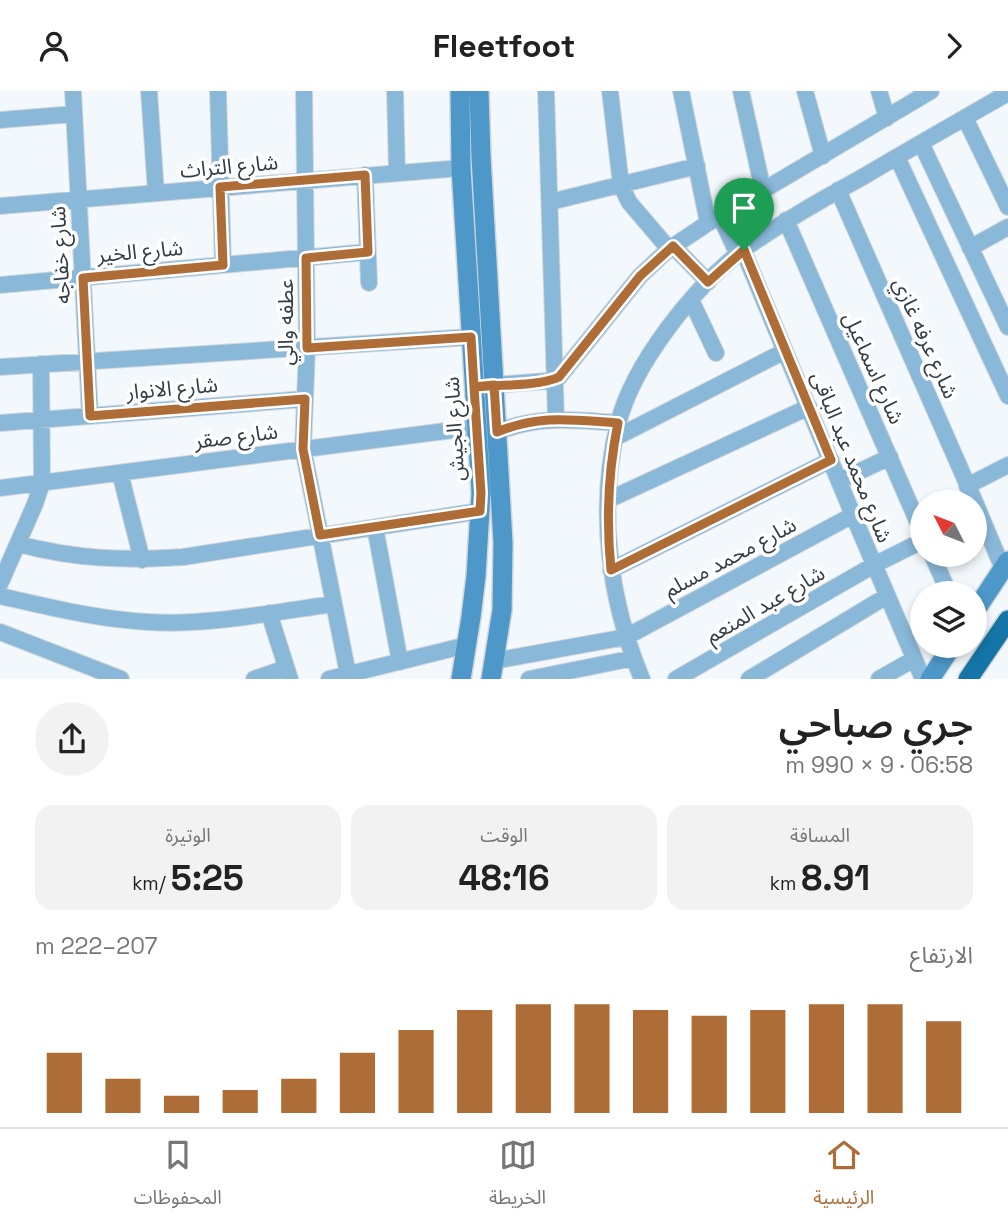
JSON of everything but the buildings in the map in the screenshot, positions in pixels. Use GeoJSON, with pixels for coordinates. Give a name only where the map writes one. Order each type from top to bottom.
{"type":"FeatureCollection","features":[{"type":"Feature","properties":{"kind":"highway"},"geometry":{"type":"LineString","coordinates":[[968,679],[1008,619]]}},
{"type":"Feature","properties":{"kind":"main road","name":"شارع الجيش"},"geometry":{"type":"LineString","coordinates":[[460,91],[461,168],[471,337],[497,432],[503,574],[502,610],[492,670]]}},
{"type":"Feature","properties":{"kind":"main road","name":"شارع الجيش"},"geometry":{"type":"LineString","coordinates":[[461,679],[476,576],[481,493],[477,427],[484,386],[480,91]]}},
{"type":"Feature","properties":{"kind":"main road"},"geometry":{"type":"LineString","coordinates":[[987,593],[1005,565]]}},
{"type":"Feature","properties":{"kind":"main road"},"geometry":{"type":"LineString","coordinates":[[930,679],[944,658]]}},
{"type":"Feature","properties":{"kind":"street","name":"شارع خفاجه"},"geometry":{"type":"LineString","coordinates":[[73,91],[90,416]]}},
{"type":"Feature","properties":{"kind":"street"},"geometry":{"type":"LineString","coordinates":[[149,91],[156,193]]}},
{"type":"Feature","properties":{"kind":"street"},"geometry":{"type":"LineString","coordinates":[[218,91],[223,265]]}},
{"type":"Feature","properties":{"kind":"street","name":"عطفه والي"},"geometry":{"type":"LineString","coordinates":[[304,91],[307,348],[303,449],[348,674]]}},
{"type":"Feature","properties":{"kind":"street"},"geometry":{"type":"LineString","coordinates":[[395,91],[397,172]]}},
{"type":"Feature","properties":{"kind":"street"},"geometry":{"type":"LineString","coordinates":[[547,91],[556,419]]}},
{"type":"Feature","properties":{"kind":"street"},"geometry":{"type":"LineString","coordinates":[[610,91],[621,185],[629,202],[708,282]]}},
{"type":"Feature","properties":{"kind":"street","name":"شارع محمد عبد الباقى"},"geometry":{"type":"LineString","coordinates":[[681,91],[697,166],[714,219],[741,252],[786,351],[923,679]]}},
{"type":"Feature","properties":{"kind":"street"},"geometry":{"type":"LineString","coordinates":[[741,91],[763,190]]}},
{"type":"Feature","properties":{"kind":"street"},"geometry":{"type":"LineString","coordinates":[[806,91],[823,156]]}},
{"type":"Feature","properties":{"kind":"street"},"geometry":{"type":"LineString","coordinates":[[879,91],[887,118]]}},
{"type":"Feature","properties":{"kind":"street"},"geometry":{"type":"LineString","coordinates":[[484,386],[555,379],[565,371],[640,276],[671,247],[931,91]]}},
{"type":"Feature","properties":{"kind":"street"},"geometry":{"type":"LineString","coordinates":[[642,679],[617,604],[609,547],[608,500],[616,430],[635,381],[652,352],[691,300],[741,252],[786,220],[1008,93]]}},
{"type":"Feature","properties":{"kind":"street"},"geometry":{"type":"LineString","coordinates":[[0,120],[74,114]]}},
{"type":"Feature","properties":{"kind":"street"},"geometry":{"type":"LineString","coordinates":[[965,118],[1008,207]]}},
{"type":"Feature","properties":{"kind":"street"},"geometry":{"type":"LineString","coordinates":[[921,143],[1008,327]]}},
{"type":"Feature","properties":{"kind":"street"},"geometry":{"type":"LineString","coordinates":[[897,157],[1008,397]]}},
{"type":"Feature","properties":{"kind":"street"},"geometry":{"type":"LineString","coordinates":[[550,202],[697,166]]}},
{"type":"Feature","properties":{"kind":"street","name":"شارع التراث"},"geometry":{"type":"LineString","coordinates":[[0,206],[461,168]]}},
{"type":"Feature","properties":{"kind":"street"},"geometry":{"type":"LineString","coordinates":[[365,175],[369,283]]}},
{"type":"Feature","properties":{"kind":"street","name":"شارع عرفه غازي"},"geometry":{"type":"LineString","coordinates":[[838,190],[969,490]]}},
{"type":"Feature","properties":{"kind":"street","name":"شارع اسماعيل"},"geometry":{"type":"LineString","coordinates":[[786,220],[910,504]]}},
{"type":"Feature","properties":{"kind":"street"},"geometry":{"type":"LineString","coordinates":[[971,248],[1008,227]]}},
{"type":"Feature","properties":{"kind":"street","name":"شارع الخير"},"geometry":{"type":"LineString","coordinates":[[0,285],[368,252]]}},
{"type":"Feature","properties":{"kind":"street"},"geometry":{"type":"LineString","coordinates":[[691,300],[716,353]]}},
{"type":"Feature","properties":{"kind":"street"},"geometry":{"type":"LineString","coordinates":[[0,367],[471,337]]}},
{"type":"Feature","properties":{"kind":"street"},"geometry":{"type":"LineString","coordinates":[[497,432],[526,422],[556,419],[616,430],[786,351]]}},
{"type":"Feature","properties":{"kind":"street"},"geometry":{"type":"LineString","coordinates":[[0,584],[42,483],[41,364]]}},
{"type":"Feature","properties":{"kind":"street","name":"شارع الانوار"},"geometry":{"type":"LineString","coordinates":[[0,423],[305,399]]}},
{"type":"Feature","properties":{"kind":"street"},"geometry":{"type":"LineString","coordinates":[[608,500],[809,407]]}},
{"type":"Feature","properties":{"kind":"street","name":"شارع صقر"},"geometry":{"type":"LineString","coordinates":[[0,488],[477,427]]}},
{"type":"Feature","properties":{"kind":"street"},"geometry":{"type":"LineString","coordinates":[[839,481],[890,457]]}},
{"type":"Feature","properties":{"kind":"street"},"geometry":{"type":"LineString","coordinates":[[611,570],[831,460]]}},
{"type":"Feature","properties":{"kind":"street"},"geometry":{"type":"LineString","coordinates":[[967,486],[1008,465]]}},
{"type":"Feature","properties":{"kind":"street"},"geometry":{"type":"LineString","coordinates":[[120,473],[142,560]]}},
{"type":"Feature","properties":{"kind":"street"},"geometry":{"type":"LineString","coordinates":[[18,544],[82,557],[142,560],[183,557],[480,511]]}},
{"type":"Feature","properties":{"kind":"street","name":"شارع محمد مسلم"},"geometry":{"type":"LineString","coordinates":[[492,670],[626,637],[853,515]]}},
{"type":"Feature","properties":{"kind":"street"},"geometry":{"type":"LineString","coordinates":[[375,527],[400,661]]}},
{"type":"Feature","properties":{"kind":"street","name":"شارع عرفه غازي"},"geometry":{"type":"LineString","coordinates":[[987,530],[1005,565]]}},
{"type":"Feature","properties":{"kind":"street","name":"شارع عبد المنعم"},"geometry":{"type":"LineString","coordinates":[[676,679],[910,547]]}},
{"type":"Feature","properties":{"kind":"street"},"geometry":{"type":"LineString","coordinates":[[0,596],[87,615],[150,622],[204,621],[334,604]]}},
{"type":"Feature","properties":{"kind":"street"},"geometry":{"type":"LineString","coordinates":[[749,679],[887,596]]}},
{"type":"Feature","properties":{"kind":"street"},"geometry":{"type":"LineString","coordinates":[[254,679],[288,674],[269,613]]}},
{"type":"Feature","properties":{"kind":"street"},"geometry":{"type":"LineString","coordinates":[[0,632],[121,679]]}},
{"type":"Feature","properties":{"kind":"street"},"geometry":{"type":"LineString","coordinates":[[329,679],[467,645]]}},
{"type":"Feature","properties":{"kind":"street"},"geometry":{"type":"LineString","coordinates":[[528,679],[634,658]]}},
{"type":"Feature","properties":{"kind":"street"},"geometry":{"type":"LineString","coordinates":[[879,679],[914,659]]}},
{"type":"Feature","properties":{"kind":"route"},"geometry":{"type":"LineString","coordinates":[[744,250],[708,282],[673,246],[640,276],[559,377],[547,381],[494,385],[474,387],[471,337],[307,348],[306,258],[368,252],[365,175],[220,187],[223,265],[83,278],[90,416],[305,399],[303,449],[320,535],[480,511],[474,387],[494,385],[497,432],[541,419],[618,423],[611,459],[608,500],[611,570],[831,460],[744,250]]}}]}
